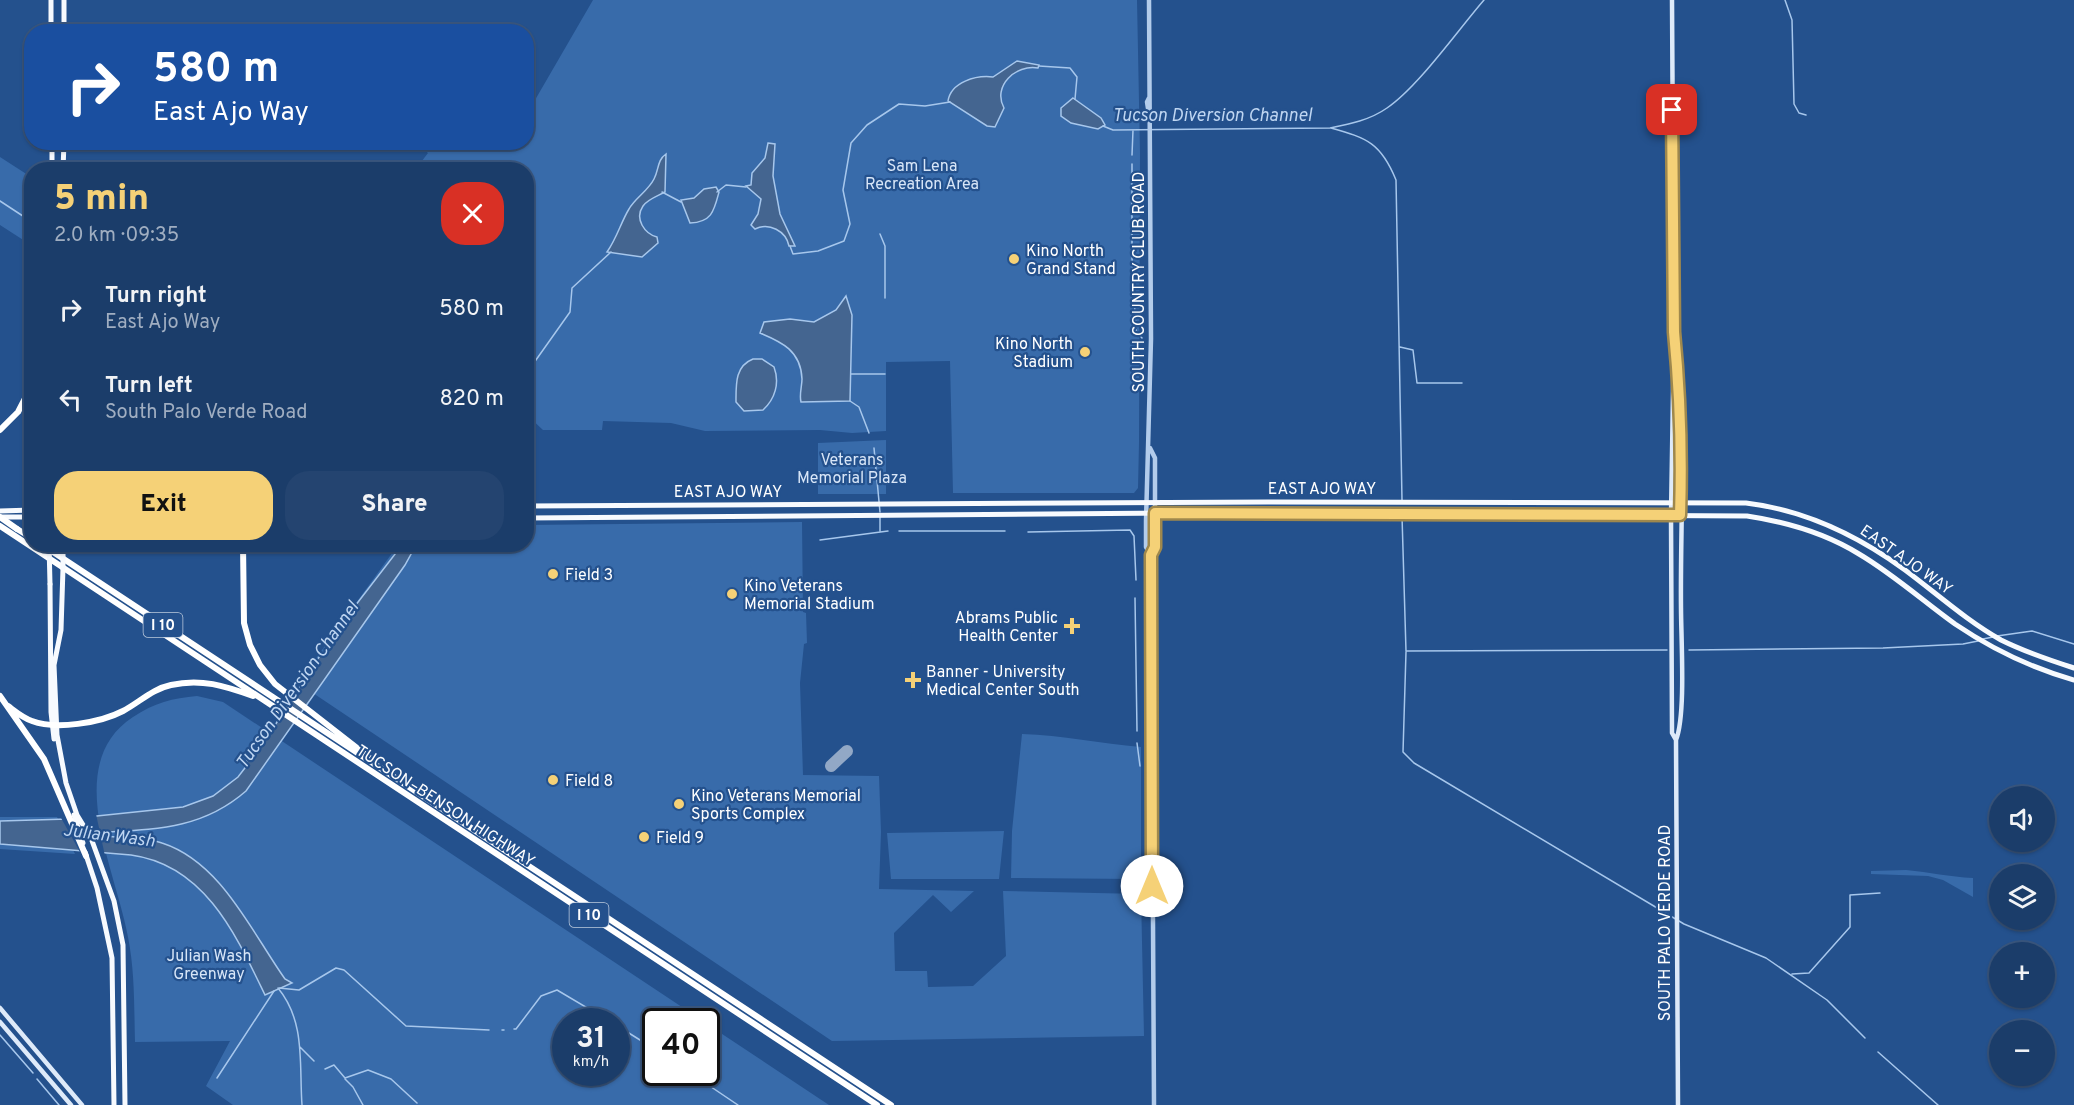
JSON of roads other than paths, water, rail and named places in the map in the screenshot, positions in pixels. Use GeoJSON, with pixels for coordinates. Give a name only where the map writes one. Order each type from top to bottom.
{"type":"FeatureCollection","features":[{"type":"Feature","properties":{"kind":"highway"},"geometry":{"type":"LineString","coordinates":[[0,430],[18,412],[24,400]]}},
{"type":"Feature","properties":{"kind":"highway"},"geometry":{"type":"LineString","coordinates":[[0,517],[24,533]]}},
{"type":"Feature","properties":{"kind":"highway","name":"TUCSON–BENSON HIGHWAY"},"geometry":{"type":"LineString","coordinates":[[1,527],[24,542]]}},
{"type":"Feature","properties":{"kind":"highway","name":"TUCSON–BENSON HIGHWAY"},"geometry":{"type":"LineString","coordinates":[[39,552],[279,711],[302,722],[401,782],[891,1105]]}},
{"type":"Feature","properties":{"kind":"highway","name":"TUCSON–BENSON HIGHWAY"},"geometry":{"type":"LineString","coordinates":[[53,552],[286,707],[302,722],[877,1105]]}},
{"type":"Feature","properties":{"kind":"highway"},"geometry":{"type":"LineString","coordinates":[[243,552],[243,615],[248,638],[265,672],[288,694],[313,711],[401,782]]}},
{"type":"Feature","properties":{"kind":"highway"},"geometry":{"type":"LineString","coordinates":[[8,706],[32,721],[55,723],[100,720],[125,710],[163,687],[198,681],[225,686],[263,700]]}},
{"type":"Feature","properties":{"kind":"highway"},"geometry":{"type":"LineString","coordinates":[[0,696],[44,759],[73,815],[86,856]]}},
{"type":"Feature","properties":{"kind":"main road"},"geometry":{"type":"LineString","coordinates":[[51,0],[51,24]]}},
{"type":"Feature","properties":{"kind":"main road"},"geometry":{"type":"LineString","coordinates":[[64,0],[64,24]]}},
{"type":"Feature","properties":{"kind":"main road","name":"SOUTH PALO VERDE ROAD"},"geometry":{"type":"LineString","coordinates":[[1672,0],[1674,332],[1671,501],[1672,732],[1676,740]]}},
{"type":"Feature","properties":{"kind":"main road","name":"SOUTH PALO VERDE ROAD"},"geometry":{"type":"LineString","coordinates":[[1674,332],[1678,361],[1681,501],[1681,680],[1679,732],[1676,740],[1678,1105]]}},
{"type":"Feature","properties":{"kind":"main road","name":"EAST AJO WAY"},"geometry":{"type":"LineString","coordinates":[[534,506],[1671,501],[1758,504],[1797,513],[1830,525],[1897,564],[1988,632],[2030,654],[2074,668]]}},
{"type":"Feature","properties":{"kind":"main road"},"geometry":{"type":"LineString","coordinates":[[1268,502],[1268,514]]}},
{"type":"Feature","properties":{"kind":"main road"},"geometry":{"type":"LineString","coordinates":[[554,506],[554,518]]}},
{"type":"Feature","properties":{"kind":"main road"},"geometry":{"type":"LineString","coordinates":[[0,511],[24,510]]}},
{"type":"Feature","properties":{"kind":"main road","name":"EAST AJO WAY"},"geometry":{"type":"LineString","coordinates":[[534,518],[1155,513],[1680,515],[1756,518],[1823,536],[1860,555],[1988,645],[2025,663],[2074,680]]}},
{"type":"Feature","properties":{"kind":"main road"},"geometry":{"type":"LineString","coordinates":[[0,517],[24,517]]}},
{"type":"Feature","properties":{"kind":"main road"},"geometry":{"type":"LineString","coordinates":[[49,552],[55,723],[62,768],[73,815],[91,838],[114,901],[123,945],[125,1105]]}},
{"type":"Feature","properties":{"kind":"main road"},"geometry":{"type":"LineString","coordinates":[[55,723],[54,665],[61,630],[63,552]]}},
{"type":"Feature","properties":{"kind":"main road"},"geometry":{"type":"LineString","coordinates":[[86,856],[97,888],[111,948],[114,1023],[113,1104]]}},
{"type":"Feature","properties":{"kind":"main road"},"geometry":{"type":"LineString","coordinates":[[0,1008],[82,1105]]}},
{"type":"Feature","properties":{"kind":"main road"},"geometry":{"type":"LineString","coordinates":[[0,1022],[72,1105]]}},
{"type":"Feature","properties":{"kind":"street","name":"SOUTH COUNTRY CLUB ROAD"},"geometry":{"type":"LineString","coordinates":[[1149,0],[1147,110],[1149,116],[1150,448],[1146,458],[1146,547],[1151,555]]}},
{"type":"Feature","properties":{"kind":"street","name":"SOUTH COUNTRY CLUB ROAD"},"geometry":{"type":"LineString","coordinates":[[1150,448],[1155,458],[1155,547],[1151,555],[1154,1105]]}},
{"type":"Feature","properties":{"kind":"waterway","name":"Tucson Diversion Channel"},"geometry":{"type":"LineString","coordinates":[[1103,126],[1113,130],[1330,128],[1360,121],[1374,116],[1399,99],[1484,0]]}},
{"type":"Feature","properties":{"kind":"waterway"},"geometry":{"type":"LineString","coordinates":[[1785,0],[1792,20],[1794,104],[1799,113],[1806,115]]}},
{"type":"Feature","properties":{"kind":"waterway","name":"Tucson Diversion Channel"},"geometry":{"type":"LineString","coordinates":[[1039,66],[1070,68],[1077,77],[1075,99]]}},
{"type":"Feature","properties":{"kind":"waterway","name":"Tucson Diversion Channel"},"geometry":{"type":"LineString","coordinates":[[790,246],[793,254],[818,251],[844,241],[850,224],[843,190],[851,143],[867,125],[899,104],[925,106],[950,102]]}},
{"type":"Feature","properties":{"kind":"waterway"},"geometry":{"type":"LineString","coordinates":[[1331,128],[1354,135],[1371,144],[1385,158],[1396,180],[1402,500]]}},
{"type":"Feature","properties":{"kind":"waterway"},"geometry":{"type":"LineString","coordinates":[[1132,155],[1133,130]]}},
{"type":"Feature","properties":{"kind":"waterway"},"geometry":{"type":"LineString","coordinates":[[1132,164],[1132,258],[1136,331],[1142,338]]}},
{"type":"Feature","properties":{"kind":"waterway","name":"Tucson Diversion Channel"},"geometry":{"type":"LineString","coordinates":[[717,192],[726,185],[746,187]]}},
{"type":"Feature","properties":{"kind":"waterway","name":"Tucson Diversion Channel"},"geometry":{"type":"LineString","coordinates":[[662,192],[681,202]]}},
{"type":"Feature","properties":{"kind":"waterway"},"geometry":{"type":"LineString","coordinates":[[0,201],[24,217]]}},
{"type":"Feature","properties":{"kind":"waterway"},"geometry":{"type":"LineString","coordinates":[[880,234],[885,246],[885,298]]}},
{"type":"Feature","properties":{"kind":"waterway","name":"Tucson Diversion Channel"},"geometry":{"type":"LineString","coordinates":[[534,363],[570,312],[572,288],[611,252]]}},
{"type":"Feature","properties":{"kind":"waterway"},"geometry":{"type":"LineString","coordinates":[[1400,347],[1413,350],[1417,383],[1462,383]]}},
{"type":"Feature","properties":{"kind":"waterway"},"geometry":{"type":"LineString","coordinates":[[851,374],[885,374]]}},
{"type":"Feature","properties":{"kind":"waterway"},"geometry":{"type":"LineString","coordinates":[[850,401],[859,407],[869,433]]}},
{"type":"Feature","properties":{"kind":"waterway"},"geometry":{"type":"LineString","coordinates":[[874,448],[880,512]]}},
{"type":"Feature","properties":{"kind":"waterway"},"geometry":{"type":"LineString","coordinates":[[880,482],[900,483]]}},
{"type":"Feature","properties":{"kind":"waterway"},"geometry":{"type":"LineString","coordinates":[[1402,516],[1406,651],[1667,650]]}},
{"type":"Feature","properties":{"kind":"waterway"},"geometry":{"type":"LineString","coordinates":[[880,517],[880,531]]}},
{"type":"Feature","properties":{"kind":"waterway"},"geometry":{"type":"LineString","coordinates":[[1028,532],[1130,530],[1134,536],[1136,580]]}},
{"type":"Feature","properties":{"kind":"waterway"},"geometry":{"type":"LineString","coordinates":[[820,540],[888,531]]}},
{"type":"Feature","properties":{"kind":"waterway"},"geometry":{"type":"LineString","coordinates":[[899,531],[1005,531]]}},
{"type":"Feature","properties":{"kind":"waterway"},"geometry":{"type":"LineString","coordinates":[[1135,598],[1137,731]]}},
{"type":"Feature","properties":{"kind":"waterway"},"geometry":{"type":"LineString","coordinates":[[1997,636],[2032,631],[2074,644]]}},
{"type":"Feature","properties":{"kind":"waterway"},"geometry":{"type":"LineString","coordinates":[[1983,639],[1993,637]]}},
{"type":"Feature","properties":{"kind":"waterway"},"geometry":{"type":"LineString","coordinates":[[1689,650],[1883,648],[1963,644],[1978,641]]}},
{"type":"Feature","properties":{"kind":"waterway"},"geometry":{"type":"LineString","coordinates":[[1406,652],[1403,752],[1414,763],[1684,924],[1766,958],[1827,1000],[1865,1038]]}},
{"type":"Feature","properties":{"kind":"waterway"},"geometry":{"type":"LineString","coordinates":[[1137,743],[1140,766]]}},
{"type":"Feature","properties":{"kind":"waterway"},"geometry":{"type":"LineString","coordinates":[[1792,974],[1809,973],[1850,927],[1850,895],[1880,893]]}},
{"type":"Feature","properties":{"kind":"waterway"},"geometry":{"type":"LineString","coordinates":[[279,988],[299,990],[336,968],[344,970],[406,1026],[489,1030]]}},
{"type":"Feature","properties":{"kind":"waterway","name":"Julian Wash"},"geometry":{"type":"LineString","coordinates":[[278,988],[287,1001],[297,1029],[302,1105]]}},
{"type":"Feature","properties":{"kind":"waterway"},"geometry":{"type":"LineString","coordinates":[[514,1029],[541,996],[557,990],[587,1008]]}},
{"type":"Feature","properties":{"kind":"waterway"},"geometry":{"type":"LineString","coordinates":[[217,1078],[274,991]]}},
{"type":"Feature","properties":{"kind":"waterway"},"geometry":{"type":"LineString","coordinates":[[630,1034],[642,1041]]}},
{"type":"Feature","properties":{"kind":"waterway"},"geometry":{"type":"LineString","coordinates":[[0,1035],[33,1073]]}},
{"type":"Feature","properties":{"kind":"waterway"},"geometry":{"type":"LineString","coordinates":[[300,1047],[314,1061]]}},
{"type":"Feature","properties":{"kind":"waterway"},"geometry":{"type":"LineString","coordinates":[[1878,1052],[1938,1105]]}},
{"type":"Feature","properties":{"kind":"waterway"},"geometry":{"type":"LineString","coordinates":[[325,1069],[334,1065],[345,1078],[368,1070],[391,1079],[417,1103]]}},
{"type":"Feature","properties":{"kind":"waterway"},"geometry":{"type":"LineString","coordinates":[[37,1079],[59,1105]]}},
{"type":"Feature","properties":{"kind":"waterway"},"geometry":{"type":"LineString","coordinates":[[345,1079],[353,1087],[363,1105]]}},
{"type":"Feature","properties":{"kind":"waterway"},"geometry":{"type":"LineString","coordinates":[[710,1086],[738,1105]]}},
{"type":"Feature","properties":{"kind":"place","name":"Kino North Grand Stand"},"geometry":{"type":"Point","coordinates":[1014,259]}},
{"type":"Feature","properties":{"kind":"place","name":"Kino North Stadium"},"geometry":{"type":"Point","coordinates":[1085,352]}},
{"type":"Feature","properties":{"kind":"place","name":"Field 3"},"geometry":{"type":"Point","coordinates":[553,574]}},
{"type":"Feature","properties":{"kind":"place","name":"Kino Veterans Memorial Stadium"},"geometry":{"type":"Point","coordinates":[732,594]}},
{"type":"Feature","properties":{"kind":"place","name":"Abrams Public Health Center"},"geometry":{"type":"Point","coordinates":[1072,626]}},
{"type":"Feature","properties":{"kind":"place","name":"Banner - University Medical Center South"},"geometry":{"type":"Point","coordinates":[913,680]}},
{"type":"Feature","properties":{"kind":"place","name":"Field 8"},"geometry":{"type":"Point","coordinates":[553,780]}},
{"type":"Feature","properties":{"kind":"place","name":"Kino Veterans Memorial Sports Complex"},"geometry":{"type":"Point","coordinates":[679,804]}},
{"type":"Feature","properties":{"kind":"place","name":"Field 9"},"geometry":{"type":"Point","coordinates":[644,837]}},
{"type":"Feature","properties":{"kind":"park label","name":"Sam Lena Recreation Area"},"geometry":{"type":"Point","coordinates":[922,174]}},
{"type":"Feature","properties":{"kind":"park label","name":"Veterans Memorial Plaza"},"geometry":{"type":"Point","coordinates":[852,468]}},
{"type":"Feature","properties":{"kind":"park label","name":"Julian Wash Greenway"},"geometry":{"type":"Point","coordinates":[209,964]}}]}
